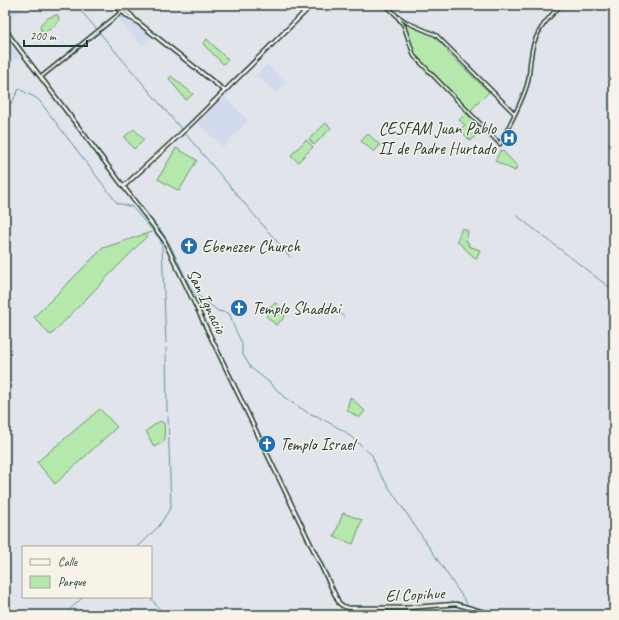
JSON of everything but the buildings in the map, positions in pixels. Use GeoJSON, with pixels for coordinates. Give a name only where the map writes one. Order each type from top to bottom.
{"type":"FeatureCollection","features":[{"type":"Feature","properties":{"kind":"main road"},"geometry":{"type":"LineString","coordinates":[[124,186],[184,131],[312,5]]}},
{"type":"Feature","properties":{"kind":"main road"},"geometry":{"type":"LineString","coordinates":[[118,6],[225,91]]}},
{"type":"Feature","properties":{"kind":"main road"},"geometry":{"type":"LineString","coordinates":[[5,28],[11,38]]}},
{"type":"Feature","properties":{"kind":"main road"},"geometry":{"type":"LineString","coordinates":[[5,33],[11,38]]}},
{"type":"Feature","properties":{"kind":"main road","name":"San Ignacio"},"geometry":{"type":"LineString","coordinates":[[11,38],[166,243],[338,601]]}},
{"type":"Feature","properties":{"kind":"main road","name":"El Copihue"},"geometry":{"type":"LineString","coordinates":[[338,601],[342,606],[349,608],[404,608],[456,604],[494,615]]}},
{"type":"Feature","properties":{"kind":"street"},"geometry":{"type":"LineString","coordinates":[[386,5],[403,25],[414,56],[500,144],[529,81],[531,51],[536,35],[542,25],[561,5]]}},
{"type":"Feature","properties":{"kind":"street"},"geometry":{"type":"LineString","coordinates":[[41,77],[123,11]]}},
{"type":"Feature","properties":{"kind":"street"},"geometry":{"type":"LineString","coordinates":[[396,16],[436,35],[515,114]]}},
{"type":"Feature","properties":{"kind":"street"},"geometry":{"type":"LineString","coordinates":[[403,25],[406,22]]}},
{"type":"Feature","properties":{"kind":"shaded area"},"geometry":{"type":"Polygon","coordinates":[[[5,5],[28,5],[5,23],[5,5]]]}},
{"type":"Feature","properties":{"kind":"shaded area"},"geometry":{"type":"Polygon","coordinates":[[[122,13],[152,36],[142,46],[116,17],[122,13]]]}},
{"type":"Feature","properties":{"kind":"shaded area"},"geometry":{"type":"Polygon","coordinates":[[[6,38],[21,55],[5,67],[5,39],[6,38]]]}},
{"type":"Feature","properties":{"kind":"shaded area"},"geometry":{"type":"Polygon","coordinates":[[[267,64],[286,83],[276,93],[256,75],[267,64]]]}},
{"type":"Feature","properties":{"kind":"shaded area"},"geometry":{"type":"Polygon","coordinates":[[[224,95],[248,121],[223,147],[196,122],[224,95]]]}},
{"type":"Feature","properties":{"kind":"green space"},"geometry":{"type":"Polygon","coordinates":[[[58,15],[59,20],[56,24],[49,30],[41,31],[40,26],[43,22],[58,15]]]}},
{"type":"Feature","properties":{"kind":"green space"},"geometry":{"type":"Polygon","coordinates":[[[406,24],[433,35],[448,50],[448,53],[489,92],[470,111],[414,54],[405,25],[406,24]]]}},
{"type":"Feature","properties":{"kind":"green space"},"geometry":{"type":"Polygon","coordinates":[[[207,39],[228,60],[223,64],[203,44],[207,39]]]}},
{"type":"Feature","properties":{"kind":"green space"},"geometry":{"type":"Polygon","coordinates":[[[171,76],[193,94],[186,100],[169,79],[171,76]]]}},
{"type":"Feature","properties":{"kind":"green space"},"geometry":{"type":"Polygon","coordinates":[[[466,113],[480,127],[479,128],[481,130],[471,141],[460,130],[465,125],[459,120],[466,113]]]}},
{"type":"Feature","properties":{"kind":"green space"},"geometry":{"type":"Polygon","coordinates":[[[326,123],[331,128],[314,145],[309,139],[326,123]]]}},
{"type":"Feature","properties":{"kind":"green space"},"geometry":{"type":"Polygon","coordinates":[[[134,129],[144,140],[134,149],[124,137],[134,129]]]}},
{"type":"Feature","properties":{"kind":"green space"},"geometry":{"type":"Polygon","coordinates":[[[368,134],[380,145],[374,152],[361,141],[368,134]]]}},
{"type":"Feature","properties":{"kind":"green space"},"geometry":{"type":"Polygon","coordinates":[[[306,140],[313,147],[298,162],[291,155],[306,140]]]}},
{"type":"Feature","properties":{"kind":"green space"},"geometry":{"type":"Polygon","coordinates":[[[176,148],[197,160],[179,191],[158,179],[176,148]]]}},
{"type":"Feature","properties":{"kind":"green space"},"geometry":{"type":"Polygon","coordinates":[[[502,150],[517,166],[515,171],[495,161],[502,150]]]}},
{"type":"Feature","properties":{"kind":"green space"},"geometry":{"type":"Polygon","coordinates":[[[462,228],[468,231],[466,241],[469,243],[468,246],[480,250],[476,259],[457,241],[462,228]]]}},
{"type":"Feature","properties":{"kind":"green space"},"geometry":{"type":"Polygon","coordinates":[[[151,232],[51,335],[34,317],[103,248],[151,232]]]}},
{"type":"Feature","properties":{"kind":"green space"},"geometry":{"type":"Polygon","coordinates":[[[276,303],[285,317],[276,325],[266,316],[271,310],[269,307],[276,303]]]}},
{"type":"Feature","properties":{"kind":"green space"},"geometry":{"type":"Polygon","coordinates":[[[350,397],[365,411],[359,418],[347,410],[350,397]]]}},
{"type":"Feature","properties":{"kind":"green space"},"geometry":{"type":"Polygon","coordinates":[[[100,409],[117,427],[55,484],[37,462],[100,409]]]}},
{"type":"Feature","properties":{"kind":"green space"},"geometry":{"type":"Polygon","coordinates":[[[160,421],[164,423],[165,441],[154,447],[146,431],[160,421]]]}},
{"type":"Feature","properties":{"kind":"green space"},"geometry":{"type":"Polygon","coordinates":[[[343,513],[362,520],[353,544],[334,537],[343,513]]]}},
{"type":"Feature","properties":{"kind":"waterway"},"geometry":{"type":"LineString","coordinates":[[76,5],[290,257]]}},
{"type":"Feature","properties":{"kind":"waterway"},"geometry":{"type":"LineString","coordinates":[[5,102],[11,104],[19,89],[38,99],[117,203],[132,207],[160,239],[162,246],[166,343]]}},
{"type":"Feature","properties":{"kind":"waterway"},"geometry":{"type":"LineString","coordinates":[[516,215],[614,291]]}},
{"type":"Feature","properties":{"kind":"waterway"},"geometry":{"type":"LineString","coordinates":[[160,229],[169,243],[192,291],[218,311],[228,313],[230,315],[242,343],[242,353],[251,368],[269,382],[285,398],[310,414],[317,416],[344,431],[362,446]]}},
{"type":"Feature","properties":{"kind":"waterway"},"geometry":{"type":"LineString","coordinates":[[330,304],[344,317]]}},
{"type":"Feature","properties":{"kind":"waterway"},"geometry":{"type":"LineString","coordinates":[[166,348],[167,412]]}},
{"type":"Feature","properties":{"kind":"waterway"},"geometry":{"type":"LineString","coordinates":[[139,546],[159,526],[171,507],[168,417]]}},
{"type":"Feature","properties":{"kind":"waterway"},"geometry":{"type":"LineString","coordinates":[[366,450],[372,455],[378,471],[468,605]]}},
{"type":"Feature","properties":{"kind":"waterway"},"geometry":{"type":"LineString","coordinates":[[64,615],[82,598]]}},
{"type":"Feature","properties":{"kind":"waterway"},"geometry":{"type":"LineString","coordinates":[[151,598],[164,615]]}},
{"type":"Feature","properties":{"kind":"waterway"},"geometry":{"type":"LineString","coordinates":[[471,609],[475,615]]}},
{"type":"Feature","properties":{"kind":"place","name":"CESFAM Juan Pablo II de Padre Hurtado"},"geometry":{"type":"Point","coordinates":[509,138]}},
{"type":"Feature","properties":{"kind":"place","name":"Ebenezer Church"},"geometry":{"type":"Point","coordinates":[189,246]}},
{"type":"Feature","properties":{"kind":"place","name":"Templo Shaddai"},"geometry":{"type":"Point","coordinates":[239,308]}},
{"type":"Feature","properties":{"kind":"place","name":"Templo Israel"},"geometry":{"type":"Point","coordinates":[267,444]}}]}
